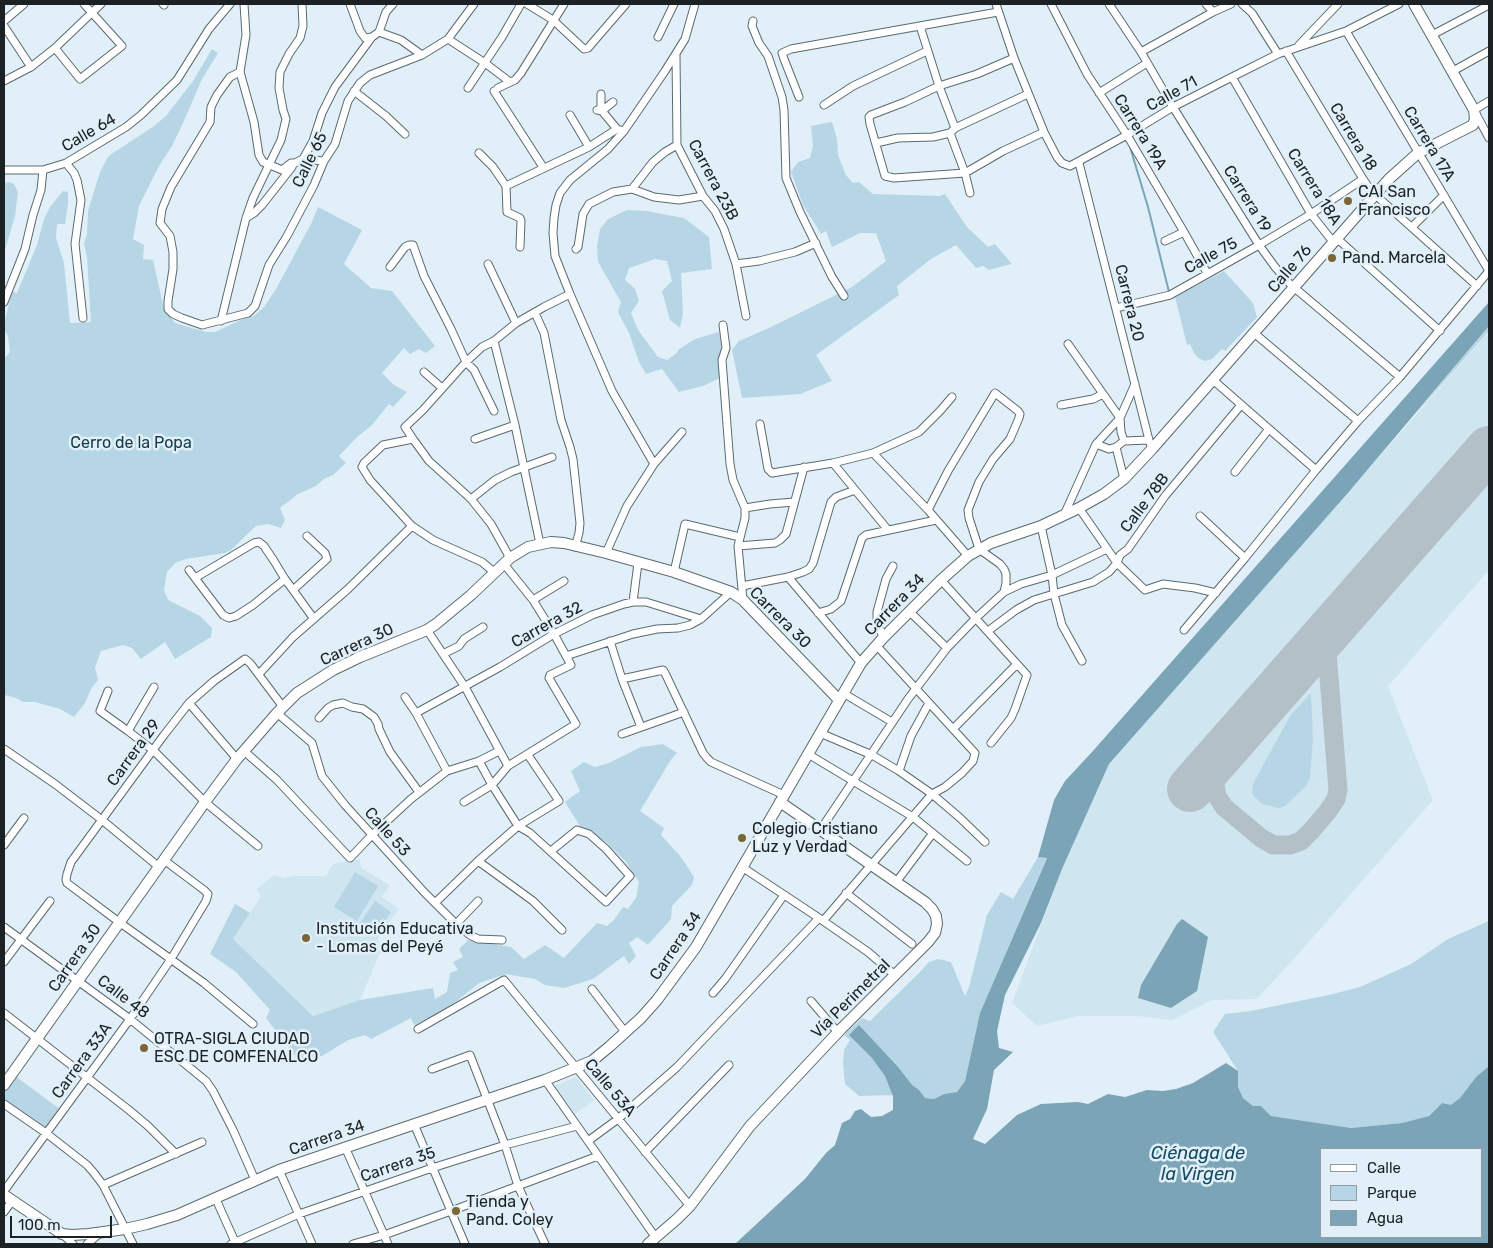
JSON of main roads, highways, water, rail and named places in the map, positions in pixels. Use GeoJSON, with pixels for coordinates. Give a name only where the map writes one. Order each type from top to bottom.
{"type":"FeatureCollection","features":[{"type":"Feature","properties":{"kind":"main road","name":"Calle 76"},"geometry":{"type":"LineString","coordinates":[[1124,478],[1150,444],[1213,380],[1389,179],[1418,153],[1473,125],[1475,119],[1474,110],[1417,5]]}},
{"type":"Feature","properties":{"kind":"main road","name":"Carrera 34"},"geometry":{"type":"LineString","coordinates":[[8,1198],[62,1234],[100,1233],[147,1224],[178,1215],[279,1170],[545,1080],[592,1061],[657,1000],[696,948],[841,696],[861,663],[880,642],[941,580],[979,548],[1042,526],[1063,516],[1104,494],[1124,478]]}},
{"type":"Feature","properties":{"kind":"main road","name":"Carrera 30"},"geometry":{"type":"LineString","coordinates":[[4,1085],[205,802],[241,755],[280,710],[297,693],[333,670],[427,630],[464,601],[507,561],[528,547],[551,542],[564,543],[674,572],[731,592],[743,600],[841,696]]}},
{"type":"Feature","properties":{"kind":"main road","name":"Vía Perimetral"},"geometry":{"type":"LineString","coordinates":[[652,1241],[690,1206],[750,1126],[838,1029],[860,1011],[896,976],[935,932],[936,916],[925,902],[822,829],[782,798]]}},
{"type":"Feature","properties":{"kind":"water","name":"Ciénaga de la Virgen"},"geometry":{"type":"Polygon","coordinates":[[[1489,302],[1489,326],[1347,494],[1109,764],[1062,869],[1041,923],[1005,995],[997,1031],[999,1048],[1013,1052],[994,1070],[987,1109],[973,1139],[985,1144],[1017,1115],[1041,1104],[1078,1102],[1088,1104],[1108,1094],[1125,1097],[1147,1090],[1163,1091],[1176,1089],[1193,1083],[1226,1063],[1238,1071],[1238,1087],[1243,1098],[1253,1106],[1261,1106],[1271,1116],[1351,1128],[1402,1123],[1429,1116],[1442,1103],[1451,1105],[1460,1098],[1476,1077],[1489,1066],[1489,1244],[735,1244],[805,1179],[835,1145],[842,1123],[850,1119],[855,1111],[861,1109],[871,1117],[882,1116],[893,1110],[893,1096],[885,1076],[872,1058],[849,1035],[859,1025],[925,1098],[934,1099],[944,1094],[957,1092],[965,1081],[980,1013],[1047,858],[1038,857],[1054,800],[1065,781],[1489,302]]]}},
{"type":"Feature","properties":{"kind":"water"},"geometry":{"type":"Polygon","coordinates":[[[1182,919],[1208,937],[1197,991],[1171,1008],[1138,998],[1141,985],[1177,924],[1182,919]]]}},
{"type":"Feature","properties":{"kind":"waterway"},"geometry":{"type":"LineString","coordinates":[[1130,147],[1148,207],[1169,292]]}},
{"type":"Feature","properties":{"kind":"place","name":"CAI San Francisco"},"geometry":{"type":"Point","coordinates":[1348,201]}},
{"type":"Feature","properties":{"kind":"place","name":"Pand. Marcela"},"geometry":{"type":"Point","coordinates":[1332,258]}},
{"type":"Feature","properties":{"kind":"place","name":"Colegio Cristiano Luz y Verdad"},"geometry":{"type":"Point","coordinates":[742,838]}},
{"type":"Feature","properties":{"kind":"place","name":"Institución Educativa - Lomas del Peyé"},"geometry":{"type":"Point","coordinates":[306,938]}},
{"type":"Feature","properties":{"kind":"place","name":"OTRA-SIGLA CIUDAD ESC DE COMFENALCO"},"geometry":{"type":"Point","coordinates":[144,1048]}},
{"type":"Feature","properties":{"kind":"place","name":"Tienda y Pand. Coley"},"geometry":{"type":"Point","coordinates":[456,1211]}},
{"type":"Feature","properties":{"kind":"park label","name":"Cerro de la Popa"},"geometry":{"type":"Point","coordinates":[131,443]}}]}
